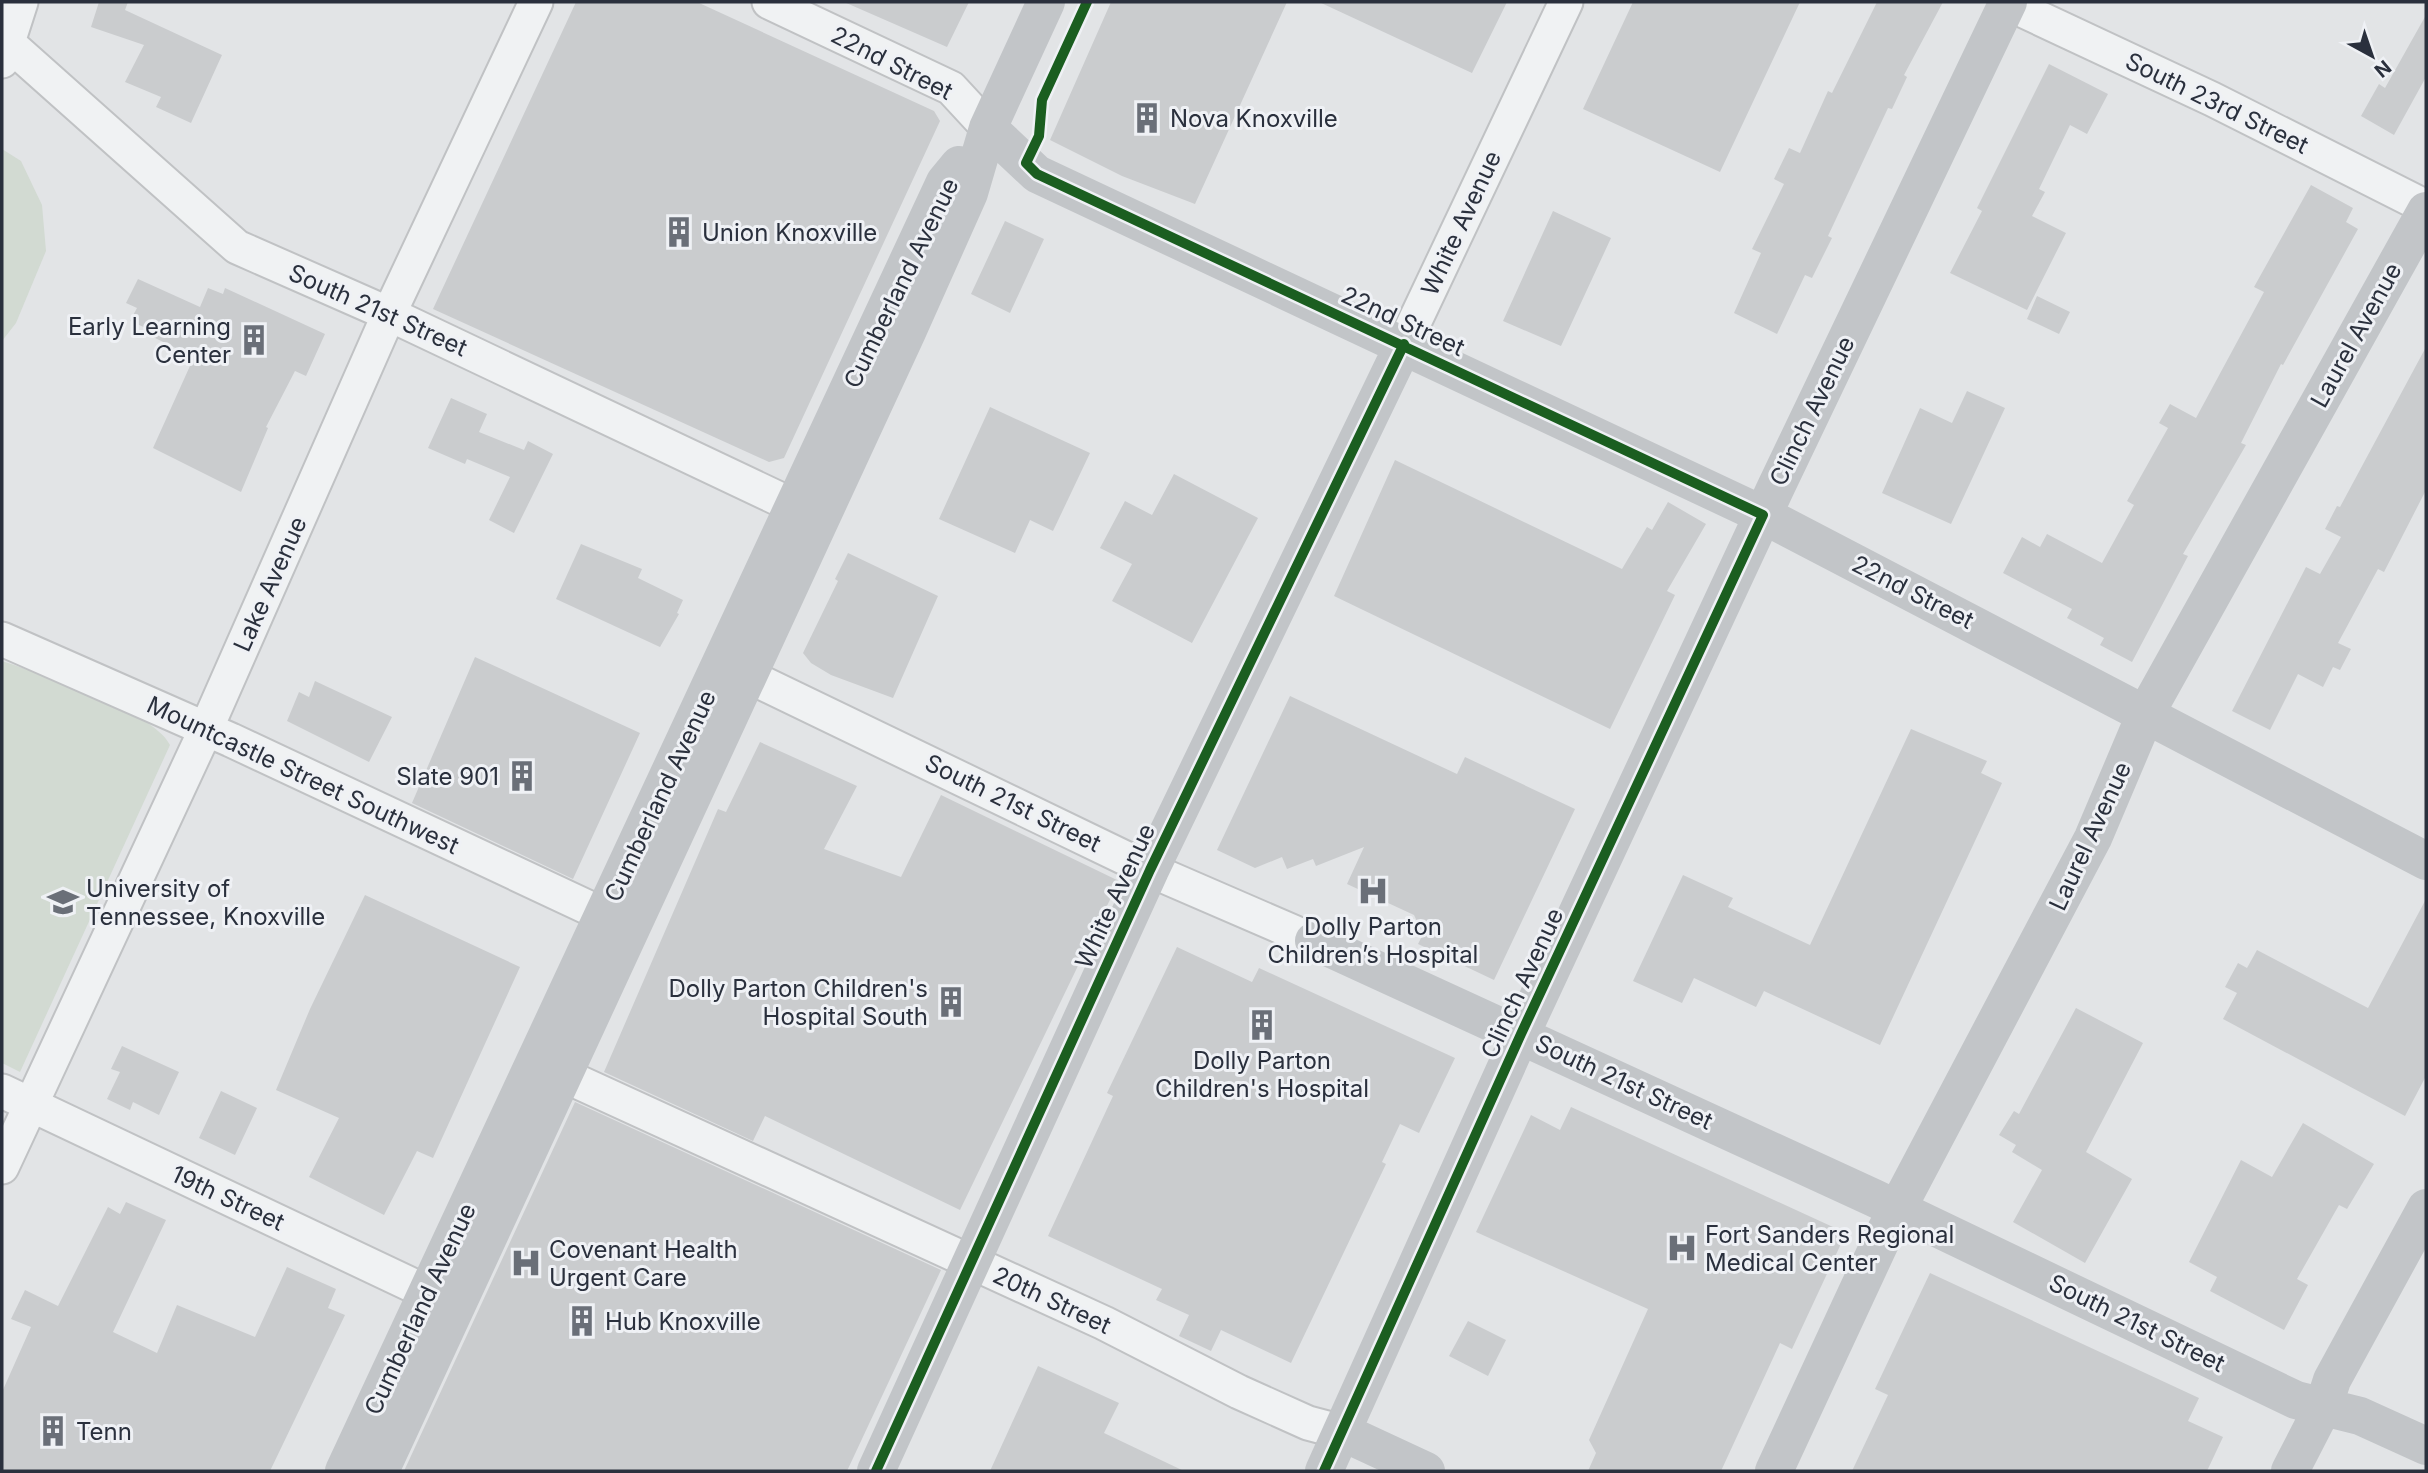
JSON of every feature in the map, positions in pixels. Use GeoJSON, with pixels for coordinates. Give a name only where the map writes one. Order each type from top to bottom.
{"type":"FeatureCollection","features":[{"type":"Feature","properties":{"kind":"street"},"geometry":{"type":"LineString","coordinates":[[5,52],[21,2]]}},
{"type":"Feature","properties":{"kind":"street","name":"Lake Avenue"},"geometry":{"type":"LineString","coordinates":[[2,1167],[16,1097],[206,729],[389,314],[537,2]]}},
{"type":"Feature","properties":{"kind":"street","name":"22nd Street"},"geometry":{"type":"LineString","coordinates":[[769,2],[951,88],[988,128],[1037,174],[1404,344],[1763,515],[2146,713],[2423,851]]}},
{"type":"Feature","properties":{"kind":"street","name":"Cumberland Avenue"},"geometry":{"type":"LineString","coordinates":[[344,1471],[441,1299],[735,670],[970,193],[988,128],[1046,2]]}},
{"type":"Feature","properties":{"kind":"street","name":"White Avenue"},"geometry":{"type":"LineString","coordinates":[[876,1471],[1150,870],[1566,2]]}},
{"type":"Feature","properties":{"kind":"street","name":"South 23rd Street"},"geometry":{"type":"LineString","coordinates":[[2007,2],[2213,99],[2426,209]]}},
{"type":"Feature","properties":{"kind":"street","name":"Clinch Avenue"},"geometry":{"type":"LineString","coordinates":[[1324,1471],[1521,1034],[1763,515],[2007,2]]}},
{"type":"Feature","properties":{"kind":"street","name":"South 21st Street"},"geometry":{"type":"LineString","coordinates":[[5,52],[237,247],[389,314],[796,507]]}},
{"type":"Feature","properties":{"kind":"street","name":"Cumberland Avenue"},"geometry":{"type":"LineString","coordinates":[[549,1069],[604,915],[735,670],[796,507],[946,182],[988,128]]}},
{"type":"Feature","properties":{"kind":"street","name":"Laurel Avenue"},"geometry":{"type":"LineString","coordinates":[[1774,1471],[1897,1209],[2093,838],[2146,713],[2426,209]]}},
{"type":"Feature","properties":{"kind":"street","name":"Mountcastle Street Southwest"},"geometry":{"type":"LineString","coordinates":[[2,639],[206,729],[604,915]]}},
{"type":"Feature","properties":{"kind":"street","name":"South 21st Street"},"geometry":{"type":"LineString","coordinates":[[735,670],[1150,870],[1521,1034],[1897,1209],[2297,1400],[2360,1416],[2426,1446]]}},
{"type":"Feature","properties":{"kind":"street","name":"20th Street"},"geometry":{"type":"LineString","coordinates":[[549,1069],[1104,1323],[1238,1392],[1308,1423],[1342,1432],[1426,1471]]}},
{"type":"Feature","properties":{"kind":"street","name":"19th Street"},"geometry":{"type":"LineString","coordinates":[[16,1097],[441,1299]]}},
{"type":"Feature","properties":{"kind":"street"},"geometry":{"type":"LineString","coordinates":[[2290,1471],[2325,1405],[2332,1380],[2426,1208]]}},
{"type":"Feature","properties":{"kind":"street","name":"Cumberland Avenue"},"geometry":{"type":"LineString","coordinates":[[380,1471],[441,1299]]}},
{"type":"Feature","properties":{"kind":"shaded area"},"geometry":{"type":"Polygon","coordinates":[[[2,149],[21,161],[42,205],[46,251],[16,323],[2,341],[2,149]]]}},
{"type":"Feature","properties":{"kind":"shaded area","name":"University of Tennessee, Knoxville"},"geometry":{"type":"Polygon","coordinates":[[[2,661],[67,684],[120,707],[160,732],[170,745],[20,1072],[2,1063],[2,661]]]}},
{"type":"Feature","properties":{"kind":"building"},"geometry":{"type":"Polygon","coordinates":[[[99,2],[128,2],[125,10],[222,55],[191,123],[156,107],[161,97],[125,82],[144,45],[91,27],[99,2]]]}},
{"type":"Feature","properties":{"kind":"building","name":"Union Knoxville"},"geometry":{"type":"Polygon","coordinates":[[[576,2],[697,2],[934,111],[940,121],[784,458],[769,462],[433,309],[576,2]]]}},
{"type":"Feature","properties":{"kind":"building"},"geometry":{"type":"Polygon","coordinates":[[[844,2],[969,2],[947,47],[844,2]]]}},
{"type":"Feature","properties":{"kind":"building","name":"Nova Knoxville"},"geometry":{"type":"Polygon","coordinates":[[[1111,2],[1287,2],[1195,204],[1122,176],[1050,140],[1111,2]]]}},
{"type":"Feature","properties":{"kind":"building"},"geometry":{"type":"Polygon","coordinates":[[[1319,2],[1507,2],[1472,73],[1319,2]]]}},
{"type":"Feature","properties":{"kind":"building"},"geometry":{"type":"Polygon","coordinates":[[[1633,2],[1800,2],[1720,172],[1583,109],[1633,2]]]}},
{"type":"Feature","properties":{"kind":"building"},"geometry":{"type":"Polygon","coordinates":[[[1877,2],[1943,2],[1904,75],[1907,77],[1892,109],[1888,108],[1828,236],[1832,238],[1812,278],[1805,275],[1777,334],[1734,313],[1761,253],[1752,249],[1784,184],[1774,179],[1789,148],[1800,153],[1828,91],[1832,93],[1877,2]]]}},
{"type":"Feature","properties":{"kind":"building"},"geometry":{"type":"Polygon","coordinates":[[[2426,15],[2426,77],[2394,135],[2361,116],[2379,84],[2385,88],[2426,15]]]}},
{"type":"Feature","properties":{"kind":"building"},"geometry":{"type":"Polygon","coordinates":[[[2049,64],[2108,94],[2087,134],[2070,125],[2039,189],[2045,192],[2032,216],[2066,233],[2027,310],[1950,273],[1982,211],[1977,208],[2049,64]]]}},
{"type":"Feature","properties":{"kind":"building"},"geometry":{"type":"Polygon","coordinates":[[[2311,185],[2353,208],[2346,222],[2358,229],[2283,365],[2281,364],[2241,443],[2246,445],[2183,554],[2188,556],[2132,662],[2100,645],[2104,638],[2067,618],[2072,609],[2003,573],[2022,537],[2040,547],[2047,534],[2102,563],[2134,505],[2127,501],[2168,428],[2159,423],[2170,404],[2196,418],[2264,292],[2254,287],[2311,185]]]}},
{"type":"Feature","properties":{"kind":"building"},"geometry":{"type":"Polygon","coordinates":[[[1553,211],[1611,238],[1561,346],[1503,321],[1553,211]]]}},
{"type":"Feature","properties":{"kind":"building"},"geometry":{"type":"Polygon","coordinates":[[[1005,221],[1044,239],[1010,313],[971,294],[1005,221]]]}},
{"type":"Feature","properties":{"kind":"building"},"geometry":{"type":"Polygon","coordinates":[[[138,279],[200,307],[208,288],[223,294],[225,288],[325,334],[306,376],[295,371],[266,427],[268,428],[241,492],[153,448],[194,357],[153,337],[155,332],[130,321],[137,308],[126,303],[138,279]]]}},
{"type":"Feature","properties":{"kind":"building"},"geometry":{"type":"Polygon","coordinates":[[[2037,296],[2070,312],[2059,334],[2027,319],[2037,296]]]}},
{"type":"Feature","properties":{"kind":"building"},"geometry":{"type":"Polygon","coordinates":[[[2426,347],[2426,490],[2384,572],[2378,569],[2338,643],[2351,649],[2340,670],[2333,667],[2323,687],[2298,674],[2270,730],[2232,711],[2306,567],[2320,574],[2341,537],[2325,529],[2337,506],[2340,507],[2426,347]]]}},
{"type":"Feature","properties":{"kind":"building"},"geometry":{"type":"Polygon","coordinates":[[[1967,391],[2005,408],[1951,524],[1882,493],[1920,408],[1952,423],[1967,391]]]}},
{"type":"Feature","properties":{"kind":"building"},"geometry":{"type":"Polygon","coordinates":[[[451,398],[487,414],[479,432],[524,450],[528,441],[553,454],[514,533],[489,520],[510,477],[467,459],[465,464],[428,448],[451,398]]]}},
{"type":"Feature","properties":{"kind":"building"},"geometry":{"type":"Polygon","coordinates":[[[990,407],[1090,453],[1053,531],[1030,520],[1015,553],[939,519],[990,407]]]}},
{"type":"Feature","properties":{"kind":"building"},"geometry":{"type":"Polygon","coordinates":[[[1395,460],[1622,569],[1647,527],[1652,530],[1668,502],[1706,524],[1667,591],[1675,595],[1610,729],[1334,596],[1395,460]]]}},
{"type":"Feature","properties":{"kind":"building"},"geometry":{"type":"Polygon","coordinates":[[[1174,474],[1258,518],[1192,643],[1112,601],[1132,564],[1100,548],[1125,501],[1152,515],[1174,474]]]}},
{"type":"Feature","properties":{"kind":"building"},"geometry":{"type":"Polygon","coordinates":[[[581,544],[642,569],[638,578],[683,600],[677,613],[679,614],[660,647],[556,599],[581,544]]]}},
{"type":"Feature","properties":{"kind":"building"},"geometry":{"type":"Polygon","coordinates":[[[848,553],[938,596],[893,698],[831,675],[811,663],[803,653],[838,581],[835,579],[848,553]]]}},
{"type":"Feature","properties":{"kind":"building","name":"Slate 901"},"geometry":{"type":"Polygon","coordinates":[[[475,657],[640,733],[573,879],[412,803],[475,657]]]}},
{"type":"Feature","properties":{"kind":"building"},"geometry":{"type":"Polygon","coordinates":[[[315,681],[392,717],[369,762],[287,721],[299,692],[309,697],[315,681]]]}},
{"type":"Feature","properties":{"kind":"building"},"geometry":{"type":"Polygon","coordinates":[[[1290,696],[1457,774],[1465,757],[1575,809],[1494,980],[1418,944],[1423,934],[1414,915],[1347,884],[1364,847],[1316,866],[1313,859],[1287,869],[1282,857],[1255,868],[1217,850],[1290,696]]]}},
{"type":"Feature","properties":{"kind":"building"},"geometry":{"type":"Polygon","coordinates":[[[1911,729],[1987,761],[1981,773],[2002,783],[1880,1045],[1764,991],[1756,1007],[1694,978],[1682,1003],[1633,981],[1683,875],[1733,898],[1728,907],[1810,945],[1911,729]]]}},
{"type":"Feature","properties":{"kind":"building"},"geometry":{"type":"Polygon","coordinates":[[[760,742],[857,786],[824,849],[901,877],[941,795],[1119,881],[960,1210],[765,1116],[753,1141],[604,1072],[718,809],[726,812],[760,742]]]}},
{"type":"Feature","properties":{"kind":"building"},"geometry":{"type":"Polygon","coordinates":[[[365,895],[520,967],[433,1158],[417,1151],[384,1215],[309,1177],[339,1118],[276,1090],[310,1009],[365,895]]]}},
{"type":"Feature","properties":{"kind":"building"},"geometry":{"type":"Polygon","coordinates":[[[2426,899],[2426,1076],[2405,1116],[2223,1019],[2237,993],[2225,987],[2238,963],[2247,968],[2257,950],[2368,1008],[2426,899]]]}},
{"type":"Feature","properties":{"kind":"building","name":"Dolly Parton Children's Hospital"},"geometry":{"type":"Polygon","coordinates":[[[1177,947],[1252,982],[1259,968],[1455,1058],[1419,1133],[1400,1124],[1382,1162],[1386,1164],[1291,1363],[1221,1330],[1211,1351],[1179,1336],[1189,1315],[1156,1300],[1162,1289],[1048,1236],[1113,1096],[1107,1093],[1177,947]]]}},
{"type":"Feature","properties":{"kind":"building"},"geometry":{"type":"Polygon","coordinates":[[[2076,1008],[2143,1043],[2086,1152],[2132,1179],[2085,1263],[2013,1222],[2042,1170],[2012,1152],[2016,1145],[1999,1135],[2014,1111],[2019,1114],[2076,1008]]]}},
{"type":"Feature","properties":{"kind":"building"},"geometry":{"type":"Polygon","coordinates":[[[122,1046],[179,1072],[159,1115],[133,1102],[130,1110],[107,1099],[120,1072],[111,1069],[122,1046]]]}},
{"type":"Feature","properties":{"kind":"building"},"geometry":{"type":"Polygon","coordinates":[[[221,1091],[257,1108],[235,1155],[199,1138],[221,1091]]]}},
{"type":"Feature","properties":{"kind":"building"},"geometry":{"type":"Polygon","coordinates":[[[575,1102],[941,1270],[847,1471],[404,1471],[575,1102]]]}},
{"type":"Feature","properties":{"kind":"building"},"geometry":{"type":"Polygon","coordinates":[[[1571,1107],[1846,1233],[1792,1349],[1780,1343],[1721,1471],[1588,1471],[1596,1453],[1589,1440],[1648,1309],[1476,1232],[1531,1115],[1560,1130],[1571,1107]]]}},
{"type":"Feature","properties":{"kind":"building"},"geometry":{"type":"Polygon","coordinates":[[[2303,1123],[2374,1164],[2347,1209],[2339,1205],[2297,1279],[2308,1285],[2284,1330],[2210,1291],[2217,1277],[2189,1262],[2241,1160],[2272,1177],[2303,1123]]]}},
{"type":"Feature","properties":{"kind":"building"},"geometry":{"type":"Polygon","coordinates":[[[126,1202],[166,1220],[113,1332],[157,1353],[177,1305],[255,1337],[287,1267],[336,1289],[328,1308],[345,1315],[270,1471],[2,1471],[2,1392],[31,1327],[11,1319],[25,1290],[58,1306],[108,1207],[120,1214],[126,1202]]]}},
{"type":"Feature","properties":{"kind":"building"},"geometry":{"type":"Polygon","coordinates":[[[1930,1273],[2199,1398],[2188,1421],[2223,1437],[2207,1471],[1852,1471],[1888,1395],[1875,1389],[1930,1273]]]}},
{"type":"Feature","properties":{"kind":"building"},"geometry":{"type":"Polygon","coordinates":[[[1468,1321],[1506,1340],[1488,1376],[1449,1356],[1468,1321]]]}},
{"type":"Feature","properties":{"kind":"building"},"geometry":{"type":"Polygon","coordinates":[[[1038,1366],[1119,1403],[1104,1433],[1184,1471],[990,1471],[1038,1366]]]}},
{"type":"Feature","properties":{"kind":"cycle path"},"geometry":{"type":"LineString","coordinates":[[1087,2],[1042,100],[1039,136],[1026,163],[1037,174],[1763,515],[1521,1034],[1324,1471]]}},
{"type":"Feature","properties":{"kind":"cycle path"},"geometry":{"type":"LineString","coordinates":[[876,1471],[1150,870],[1404,344]]}},
{"type":"Feature","properties":{"kind":"place","name":"Nova Knoxville"},"geometry":{"type":"Point","coordinates":[1147,118]}},
{"type":"Feature","properties":{"kind":"place","name":"Union Knoxville"},"geometry":{"type":"Point","coordinates":[679,232]}},
{"type":"Feature","properties":{"kind":"place","name":"Early Learning Center"},"geometry":{"type":"Point","coordinates":[254,340]}},
{"type":"Feature","properties":{"kind":"place","name":"Slate 901"},"geometry":{"type":"Point","coordinates":[522,776]}},
{"type":"Feature","properties":{"kind":"place","name":"Dolly Parton Children’s Hospital"},"geometry":{"type":"Point","coordinates":[1373,891]}},
{"type":"Feature","properties":{"kind":"place","name":"University of Tennessee, Knoxville"},"geometry":{"type":"Point","coordinates":[63,902]}},
{"type":"Feature","properties":{"kind":"place","name":"Dolly Parton Children's Hospital South"},"geometry":{"type":"Point","coordinates":[951,1002]}},
{"type":"Feature","properties":{"kind":"place","name":"Dolly Parton Children's Hospital"},"geometry":{"type":"Point","coordinates":[1262,1025]}},
{"type":"Feature","properties":{"kind":"place","name":"Fort Sanders Regional Medical Center"},"geometry":{"type":"Point","coordinates":[1682,1248]}},
{"type":"Feature","properties":{"kind":"place","name":"Covenant Health Urgent Care"},"geometry":{"type":"Point","coordinates":[526,1263]}},
{"type":"Feature","properties":{"kind":"place","name":"Hub Knoxville"},"geometry":{"type":"Point","coordinates":[582,1321]}},
{"type":"Feature","properties":{"kind":"place","name":"Tenn"},"geometry":{"type":"Point","coordinates":[53,1431]}}]}
